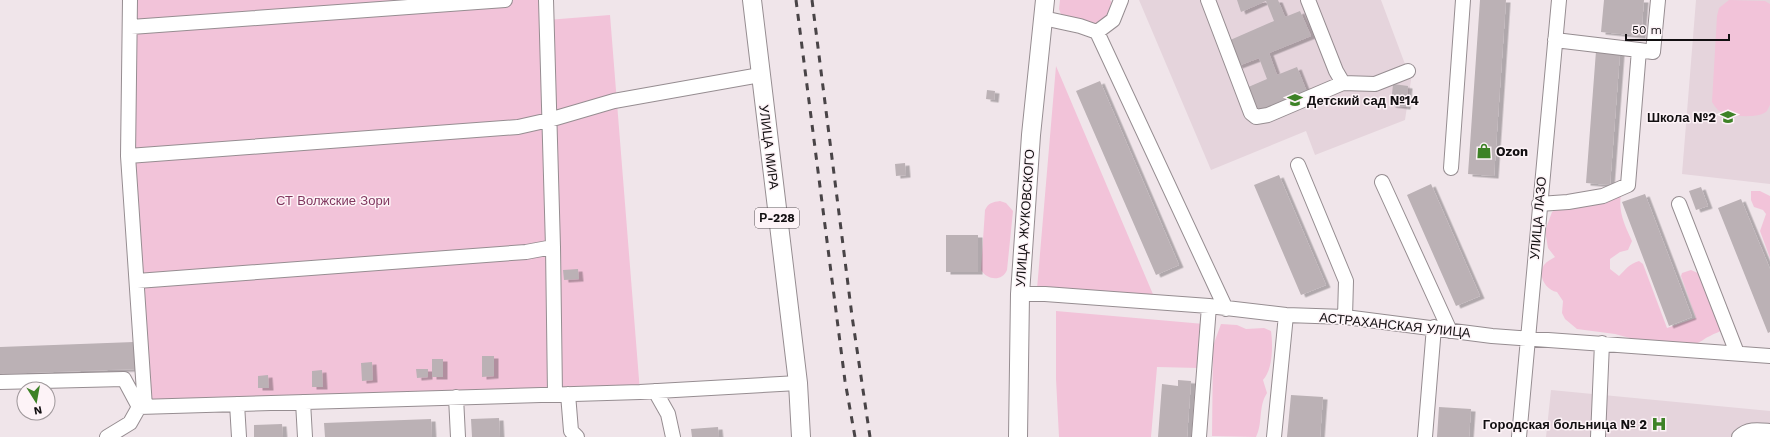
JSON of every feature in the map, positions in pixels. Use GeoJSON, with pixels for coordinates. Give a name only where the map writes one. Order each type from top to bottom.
{"type":"FeatureCollection","features":[{"type":"Feature","properties":{"kind":"main road","name":"УЛИЦА МИРА"},"geometry":{"type":"LineString","coordinates":[[752,0],[798,383],[801,437]]}},
{"type":"Feature","properties":{"kind":"main road","name":"УЛИЦА ЖУКОВСКОГО"},"geometry":{"type":"LineString","coordinates":[[1018,437],[1020,294],[1031,135],[1045,0]]}},
{"type":"Feature","properties":{"kind":"street"},"geometry":{"type":"LineString","coordinates":[[108,437],[130,423],[142,407],[137,281],[128,156],[131,27],[130,0]]}},
{"type":"Feature","properties":{"kind":"street"},"geometry":{"type":"LineString","coordinates":[[131,27],[505,0]]}},
{"type":"Feature","properties":{"kind":"street"},"geometry":{"type":"LineString","coordinates":[[546,0],[553,247],[562,394],[571,431],[576,437]]}},
{"type":"Feature","properties":{"kind":"street"},"geometry":{"type":"LineString","coordinates":[[1096,32],[1113,20],[1121,0]]}},
{"type":"Feature","properties":{"kind":"street"},"geometry":{"type":"LineString","coordinates":[[1208,0],[1251,113],[1256,117],[1268,115],[1343,83],[1375,84],[1408,71]]}},
{"type":"Feature","properties":{"kind":"street"},"geometry":{"type":"LineString","coordinates":[[1308,0],[1336,71],[1343,83]]}},
{"type":"Feature","properties":{"kind":"street"},"geometry":{"type":"LineString","coordinates":[[1451,168],[1463,0]]}},
{"type":"Feature","properties":{"kind":"street","name":"УЛИЦА ЛАЗО"},"geometry":{"type":"LineString","coordinates":[[1518,437],[1559,0]]}},
{"type":"Feature","properties":{"kind":"street"},"geometry":{"type":"LineString","coordinates":[[1555,40],[1653,52],[1658,0]]}},
{"type":"Feature","properties":{"kind":"street"},"geometry":{"type":"LineString","coordinates":[[1043,18],[1080,26],[1096,32],[1226,309]]}},
{"type":"Feature","properties":{"kind":"street"},"geometry":{"type":"LineString","coordinates":[[1539,204],[1568,202],[1603,196],[1628,185],[1639,50]]}},
{"type":"Feature","properties":{"kind":"street"},"geometry":{"type":"LineString","coordinates":[[128,156],[518,127],[549,120],[614,101],[760,76]]}},
{"type":"Feature","properties":{"kind":"street"},"geometry":{"type":"LineString","coordinates":[[1298,165],[1346,281],[1344,318]]}},
{"type":"Feature","properties":{"kind":"street"},"geometry":{"type":"LineString","coordinates":[[1382,182],[1450,330]]}},
{"type":"Feature","properties":{"kind":"street"},"geometry":{"type":"LineString","coordinates":[[1678,204],[1737,353]]}},
{"type":"Feature","properties":{"kind":"street"},"geometry":{"type":"LineString","coordinates":[[137,281],[526,252],[553,247]]}},
{"type":"Feature","properties":{"kind":"street","name":"АСТРАХАНСКАЯ УЛИЦА"},"geometry":{"type":"LineString","coordinates":[[1020,294],[1045,294],[1210,306],[1286,315],[1344,318],[1434,327],[1527,338],[1770,356]]}},
{"type":"Feature","properties":{"kind":"street"},"geometry":{"type":"LineString","coordinates":[[1199,437],[1210,306]]}},
{"type":"Feature","properties":{"kind":"street"},"geometry":{"type":"LineString","coordinates":[[1274,437],[1286,315]]}},
{"type":"Feature","properties":{"kind":"street"},"geometry":{"type":"LineString","coordinates":[[1425,437],[1434,327]]}},
{"type":"Feature","properties":{"kind":"street"},"geometry":{"type":"LineString","coordinates":[[1598,437],[1602,343]]}},
{"type":"Feature","properties":{"kind":"street"},"geometry":{"type":"LineString","coordinates":[[0,382],[124,379],[142,407]]}},
{"type":"Feature","properties":{"kind":"street"},"geometry":{"type":"LineString","coordinates":[[142,407],[655,391],[798,383]]}},
{"type":"Feature","properties":{"kind":"street"},"geometry":{"type":"LineString","coordinates":[[655,391],[668,414],[672,437]]}},
{"type":"Feature","properties":{"kind":"street"},"geometry":{"type":"LineString","coordinates":[[456,397],[458,437]]}},
{"type":"Feature","properties":{"kind":"street"},"geometry":{"type":"LineString","coordinates":[[303,402],[305,437]]}},
{"type":"Feature","properties":{"kind":"street"},"geometry":{"type":"LineString","coordinates":[[237,404],[239,437]]}},
{"type":"Feature","properties":{"kind":"street"},"geometry":{"type":"LineString","coordinates":[[1739,437],[1745,432],[1756,430],[1770,432]]}},
{"type":"Feature","properties":{"kind":"shaded area","name":"Детский сад №14"},"geometry":{"type":"Polygon","coordinates":[[[1139,0],[1381,0],[1411,80],[1405,120],[1315,155],[1306,131],[1211,170],[1139,0]]]}},
{"type":"Feature","properties":{"kind":"shaded area","name":"Школа №2"},"geometry":{"type":"Polygon","coordinates":[[[1696,0],[1770,0],[1770,184],[1682,174],[1696,0]]]}},
{"type":"Feature","properties":{"kind":"shaded area","name":"Городская больница № 2"},"geometry":{"type":"Polygon","coordinates":[[[1551,390],[1770,411],[1770,437],[1546,437],[1551,390]]]}},
{"type":"Feature","properties":{"kind":"green space","name":"СТ Волжские Зори"},"geometry":{"type":"Polygon","coordinates":[[[130,0],[546,0],[547,20],[610,15],[640,392],[145,407],[128,156],[130,0]]]}},
{"type":"Feature","properties":{"kind":"green space"},"geometry":{"type":"Polygon","coordinates":[[[1060,0],[1110,0],[1114,5],[1114,12],[1097,25],[1062,17],[1059,9],[1060,0]]]}},
{"type":"Feature","properties":{"kind":"green space"},"geometry":{"type":"Polygon","coordinates":[[[1729,0],[1765,1],[1770,4],[1770,105],[1767,111],[1763,114],[1735,116],[1718,110],[1712,102],[1717,16],[1719,8],[1729,0]]]}},
{"type":"Feature","properties":{"kind":"green space"},"geometry":{"type":"Polygon","coordinates":[[[1056,66],[1155,299],[1037,289],[1056,66]]]}},
{"type":"Feature","properties":{"kind":"green space"},"geometry":{"type":"Polygon","coordinates":[[[1751,191],[1760,191],[1770,196],[1770,258],[1760,231],[1766,214],[1763,210],[1754,207],[1751,200],[1751,191]]]}},
{"type":"Feature","properties":{"kind":"green space"},"geometry":{"type":"Polygon","coordinates":[[[1621,195],[1621,213],[1632,241],[1628,250],[1620,252],[1610,259],[1610,269],[1619,276],[1628,267],[1639,261],[1643,264],[1667,328],[1696,318],[1681,276],[1682,273],[1691,270],[1702,275],[1726,328],[1699,343],[1694,344],[1641,341],[1615,334],[1577,329],[1565,319],[1562,313],[1563,301],[1557,292],[1553,291],[1546,285],[1542,278],[1542,269],[1544,265],[1555,257],[1548,248],[1545,231],[1552,212],[1559,208],[1592,205],[1597,201],[1621,195]]]}},
{"type":"Feature","properties":{"kind":"green space"},"geometry":{"type":"Polygon","coordinates":[[[1000,201],[1006,203],[1013,211],[1007,270],[1005,274],[998,278],[991,278],[981,270],[985,210],[991,203],[1000,201]]]}},
{"type":"Feature","properties":{"kind":"green space"},"geometry":{"type":"Polygon","coordinates":[[[1056,311],[1204,324],[1199,368],[1157,367],[1151,437],[1059,437],[1056,379],[1056,311]]]}},
{"type":"Feature","properties":{"kind":"green space"},"geometry":{"type":"Polygon","coordinates":[[[1221,324],[1237,325],[1246,329],[1264,328],[1271,331],[1272,350],[1270,364],[1269,370],[1263,380],[1267,393],[1262,404],[1256,437],[1212,436],[1213,346],[1221,324]]]}},
{"type":"Feature","properties":{"kind":"building"},"geometry":{"type":"Polygon","coordinates":[[[1237,0],[1278,0],[1285,17],[1300,11],[1311,36],[1269,53],[1277,75],[1297,67],[1307,92],[1257,113],[1246,88],[1267,79],[1259,58],[1238,66],[1228,41],[1274,21],[1266,1],[1241,12],[1237,0]]]}},
{"type":"Feature","properties":{"kind":"building"},"geometry":{"type":"Polygon","coordinates":[[[1480,0],[1506,0],[1494,176],[1468,174],[1480,0]]]}},
{"type":"Feature","properties":{"kind":"building"},"geometry":{"type":"Polygon","coordinates":[[[1604,0],[1644,0],[1641,36],[1601,32],[1604,0]]]}},
{"type":"Feature","properties":{"kind":"building"},"geometry":{"type":"Polygon","coordinates":[[[1596,51],[1620,53],[1610,185],[1586,183],[1596,51]]]}},
{"type":"Feature","properties":{"kind":"building"},"geometry":{"type":"Polygon","coordinates":[[[1100,81],[1179,265],[1156,275],[1076,91],[1100,81]]]}},
{"type":"Feature","properties":{"kind":"building"},"geometry":{"type":"Polygon","coordinates":[[[1393,84],[1408,86],[1406,107],[1391,105],[1393,84]]]}},
{"type":"Feature","properties":{"kind":"building"},"geometry":{"type":"Polygon","coordinates":[[[987,90],[995,91],[994,100],[986,99],[987,90]]]}},
{"type":"Feature","properties":{"kind":"building"},"geometry":{"type":"Polygon","coordinates":[[[905,163],[906,175],[896,176],[895,164],[905,163]]]}},
{"type":"Feature","properties":{"kind":"building"},"geometry":{"type":"Polygon","coordinates":[[[1279,175],[1326,285],[1301,295],[1254,185],[1279,175]]]}},
{"type":"Feature","properties":{"kind":"building"},"geometry":{"type":"Polygon","coordinates":[[[1431,184],[1480,296],[1456,306],[1407,195],[1431,184]]]}},
{"type":"Feature","properties":{"kind":"building"},"geometry":{"type":"Polygon","coordinates":[[[1701,187],[1708,206],[1696,210],[1689,191],[1701,187]]]}},
{"type":"Feature","properties":{"kind":"building"},"geometry":{"type":"Polygon","coordinates":[[[1645,194],[1692,317],[1669,326],[1622,202],[1645,194]]]}},
{"type":"Feature","properties":{"kind":"building"},"geometry":{"type":"Polygon","coordinates":[[[1741,199],[1770,269],[1770,332],[1768,333],[1718,208],[1741,199]]]}},
{"type":"Feature","properties":{"kind":"building"},"geometry":{"type":"Polygon","coordinates":[[[946,235],[978,235],[978,272],[946,272],[946,235]]]}},
{"type":"Feature","properties":{"kind":"building"},"geometry":{"type":"Polygon","coordinates":[[[578,269],[579,279],[564,280],[563,270],[578,269]]]}},
{"type":"Feature","properties":{"kind":"building"},"geometry":{"type":"Polygon","coordinates":[[[134,342],[135,369],[0,374],[0,347],[134,342]]]}},
{"type":"Feature","properties":{"kind":"building"},"geometry":{"type":"Polygon","coordinates":[[[482,356],[494,356],[494,376],[482,377],[482,356]]]}},
{"type":"Feature","properties":{"kind":"building"},"geometry":{"type":"Polygon","coordinates":[[[432,359],[443,359],[443,377],[432,377],[432,359]]]}},
{"type":"Feature","properties":{"kind":"building"},"geometry":{"type":"Polygon","coordinates":[[[372,362],[373,380],[362,381],[361,363],[372,362]]]}},
{"type":"Feature","properties":{"kind":"building"},"geometry":{"type":"Polygon","coordinates":[[[416,369],[428,369],[428,377],[417,378],[416,369]]]}},
{"type":"Feature","properties":{"kind":"building"},"geometry":{"type":"Polygon","coordinates":[[[322,370],[323,387],[312,387],[312,371],[322,370]]]}},
{"type":"Feature","properties":{"kind":"building"},"geometry":{"type":"Polygon","coordinates":[[[268,375],[269,388],[258,388],[258,376],[268,375]]]}},
{"type":"Feature","properties":{"kind":"building"},"geometry":{"type":"Polygon","coordinates":[[[1178,380],[1191,381],[1187,437],[1158,437],[1162,384],[1178,386],[1178,380]]]}},
{"type":"Feature","properties":{"kind":"building"},"geometry":{"type":"Polygon","coordinates":[[[1291,395],[1323,397],[1320,437],[1287,437],[1291,395]]]}},
{"type":"Feature","properties":{"kind":"building"},"geometry":{"type":"Polygon","coordinates":[[[1439,407],[1471,409],[1469,437],[1437,437],[1439,407]]]}},
{"type":"Feature","properties":{"kind":"building"},"geometry":{"type":"Polygon","coordinates":[[[499,418],[500,437],[472,437],[471,419],[499,418]]]}},
{"type":"Feature","properties":{"kind":"building"},"geometry":{"type":"Polygon","coordinates":[[[431,419],[432,437],[325,437],[324,423],[431,419]]]}},
{"type":"Feature","properties":{"kind":"building"},"geometry":{"type":"Polygon","coordinates":[[[282,424],[283,437],[254,437],[254,425],[282,424]]]}},
{"type":"Feature","properties":{"kind":"building"},"geometry":{"type":"Polygon","coordinates":[[[718,427],[719,437],[692,437],[691,429],[718,427]]]}},
{"type":"Feature","properties":{"kind":"railway"},"geometry":{"type":"LineString","coordinates":[[796,0],[845,381],[855,437]]}},
{"type":"Feature","properties":{"kind":"railway"},"geometry":{"type":"LineString","coordinates":[[812,0],[852,316],[870,437]]}},
{"type":"Feature","properties":{"kind":"place","name":"Детский сад №14"},"geometry":{"type":"Point","coordinates":[1295,100]}},
{"type":"Feature","properties":{"kind":"place","name":"Школа №2"},"geometry":{"type":"Point","coordinates":[1728,117]}},
{"type":"Feature","properties":{"kind":"place","name":"Ozon"},"geometry":{"type":"Point","coordinates":[1484,151]}},
{"type":"Feature","properties":{"kind":"place","name":"Городская больница № 2"},"geometry":{"type":"Point","coordinates":[1659,424]}}]}
